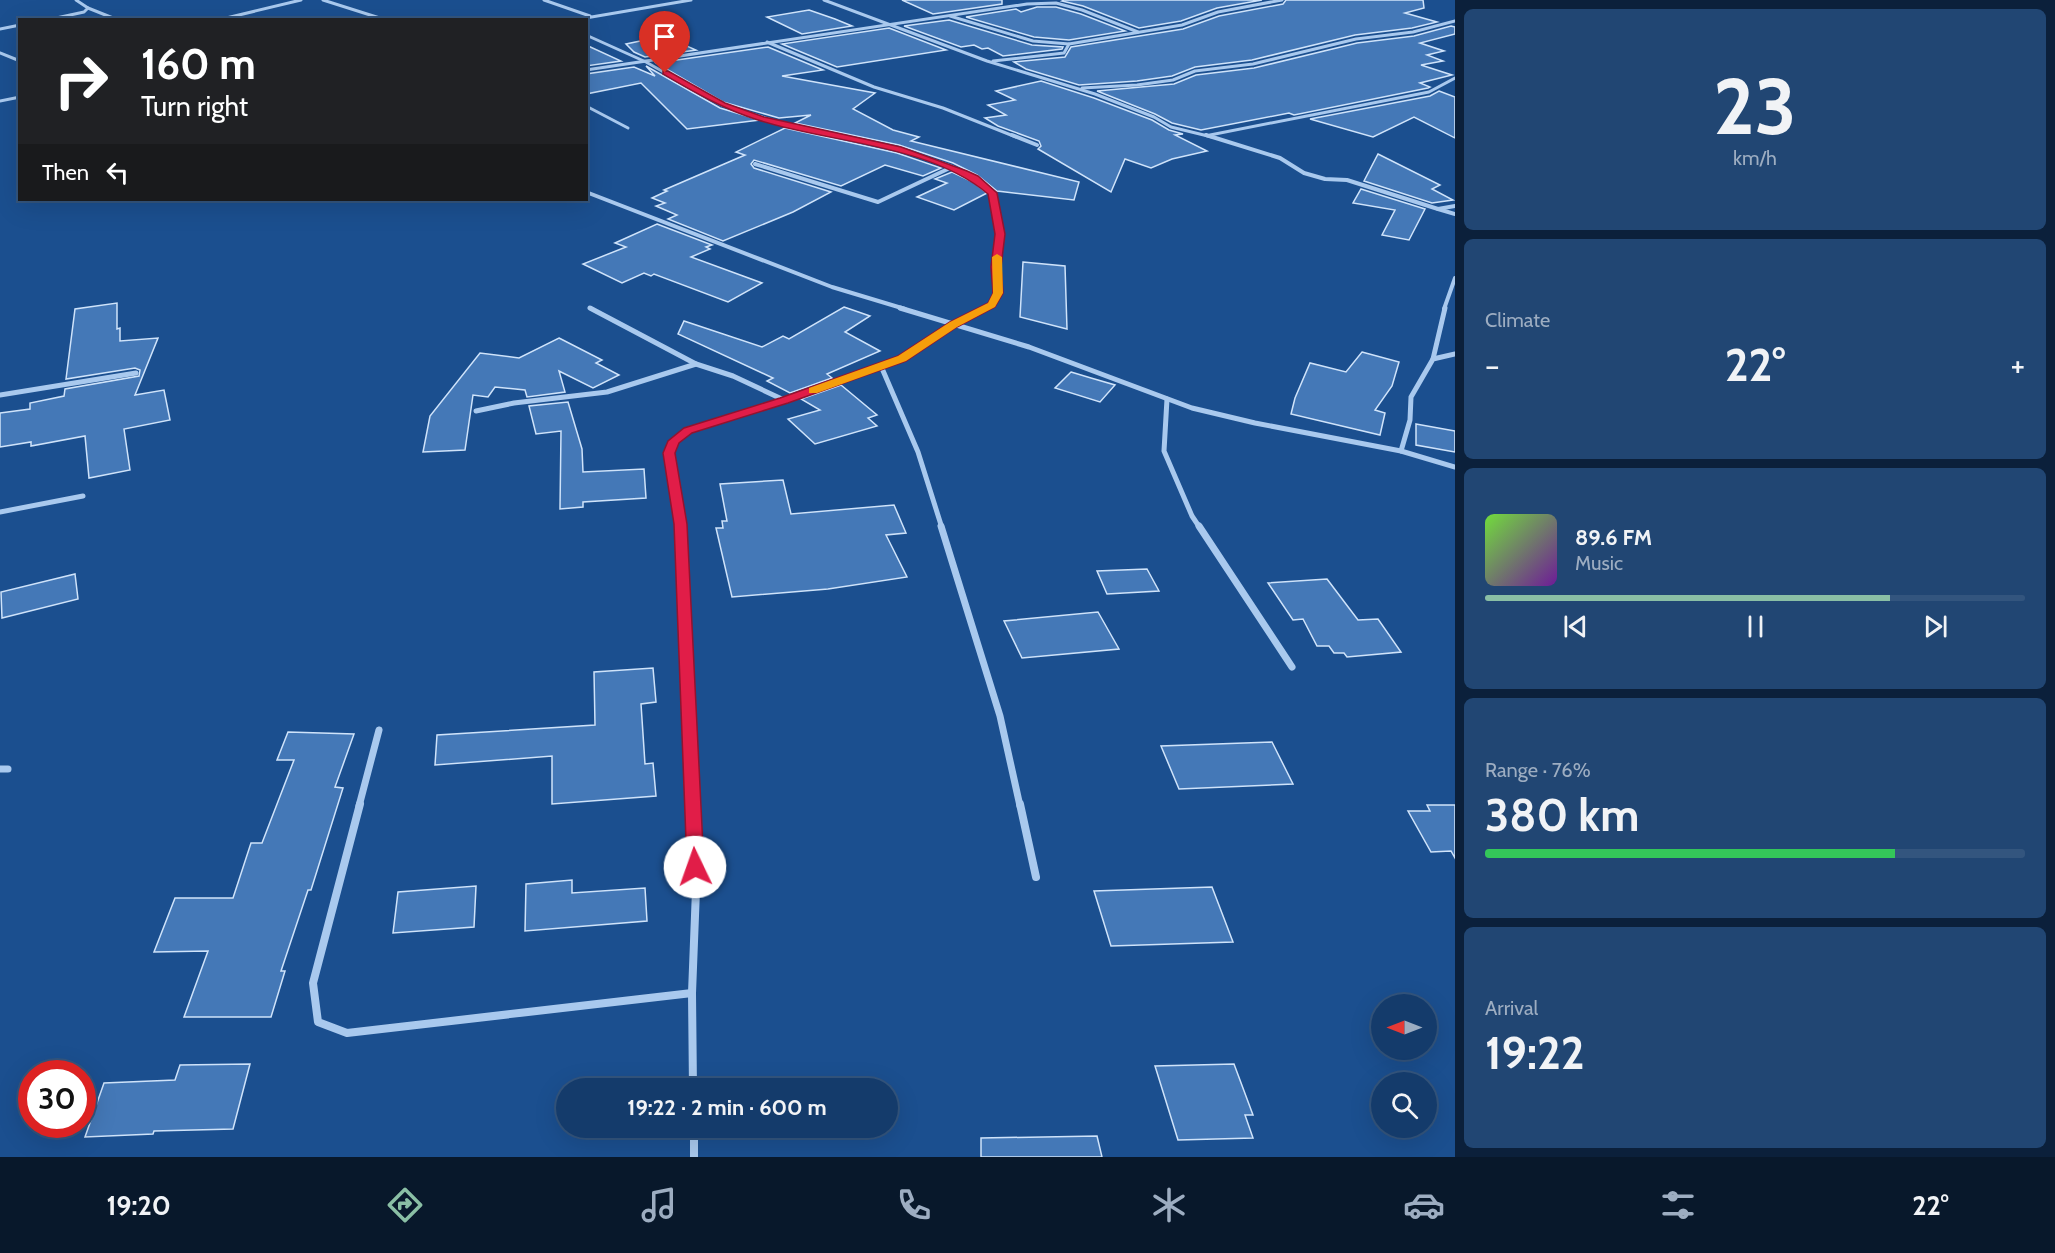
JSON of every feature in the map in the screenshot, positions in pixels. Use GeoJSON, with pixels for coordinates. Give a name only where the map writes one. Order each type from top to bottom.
{"type":"FeatureCollection","features":[{"type":"Feature","properties":{"kind":"street"},"geometry":{"type":"LineString","coordinates":[[76,0],[88,8],[113,18]]}},
{"type":"Feature","properties":{"kind":"street"},"geometry":{"type":"LineString","coordinates":[[226,18],[301,0]]}},
{"type":"Feature","properties":{"kind":"street"},"geometry":{"type":"LineString","coordinates":[[323,0],[380,18]]}},
{"type":"Feature","properties":{"kind":"street"},"geometry":{"type":"LineString","coordinates":[[544,0],[593,17]]}},
{"type":"Feature","properties":{"kind":"street"},"geometry":{"type":"LineString","coordinates":[[587,18],[691,0]]}},
{"type":"Feature","properties":{"kind":"street"},"geometry":{"type":"LineString","coordinates":[[824,0],[882,24],[1035,78],[1078,88],[1154,117],[1171,127],[1281,158],[1304,173],[1347,180],[1455,214]]}},
{"type":"Feature","properties":{"kind":"street"},"geometry":{"type":"LineString","coordinates":[[947,15],[1033,41],[1069,44],[1182,25],[1218,12],[1282,0]]}},
{"type":"Feature","properties":{"kind":"street"},"geometry":{"type":"LineString","coordinates":[[588,70],[767,41],[1027,4],[1056,3],[1082,10],[1138,32]]}},
{"type":"Feature","properties":{"kind":"street"},"geometry":{"type":"LineString","coordinates":[[56,18],[84,12],[88,8]]}},
{"type":"Feature","properties":{"kind":"street"},"geometry":{"type":"LineString","coordinates":[[1078,88],[1137,85],[1173,80],[1195,71],[1253,64],[1356,39],[1413,32],[1455,21]]}},
{"type":"Feature","properties":{"kind":"street"},"geometry":{"type":"LineString","coordinates":[[0,29],[18,25]]}},
{"type":"Feature","properties":{"kind":"street"},"geometry":{"type":"LineString","coordinates":[[588,36],[646,62],[722,105],[808,131],[898,149],[952,167],[975,178],[993,193],[1000,234],[996,267],[998,293],[992,305],[954,325],[902,358],[784,400],[688,430],[674,441],[669,453],[681,535],[696,890],[692,993],[693,1078]]}},
{"type":"Feature","properties":{"kind":"street"},"geometry":{"type":"LineString","coordinates":[[767,41],[874,87],[943,108],[1037,145]]}},
{"type":"Feature","properties":{"kind":"street"},"geometry":{"type":"LineString","coordinates":[[987,61],[1064,53],[1069,44]]}},
{"type":"Feature","properties":{"kind":"street"},"geometry":{"type":"LineString","coordinates":[[0,53],[18,60]]}},
{"type":"Feature","properties":{"kind":"street"},"geometry":{"type":"LineString","coordinates":[[1209,136],[1429,92],[1455,78]]}},
{"type":"Feature","properties":{"kind":"street"},"geometry":{"type":"LineString","coordinates":[[0,101],[18,97]]}},
{"type":"Feature","properties":{"kind":"street"},"geometry":{"type":"LineString","coordinates":[[588,107],[628,128]]}},
{"type":"Feature","properties":{"kind":"street"},"geometry":{"type":"LineString","coordinates":[[755,164],[878,202],[952,167]]}},
{"type":"Feature","properties":{"kind":"street"},"geometry":{"type":"LineString","coordinates":[[588,193],[832,287],[1040,351],[1192,408],[1401,452],[1455,467]]}},
{"type":"Feature","properties":{"kind":"street"},"geometry":{"type":"LineString","coordinates":[[1438,209],[1455,206]]}},
{"type":"Feature","properties":{"kind":"street"},"geometry":{"type":"LineString","coordinates":[[1401,452],[1410,420],[1411,397],[1433,359],[1440,322],[1455,278]]}},
{"type":"Feature","properties":{"kind":"street"},"geometry":{"type":"LineString","coordinates":[[590,308],[696,364],[733,376],[784,400]]}},
{"type":"Feature","properties":{"kind":"street"},"geometry":{"type":"LineString","coordinates":[[1433,359],[1455,354]]}},
{"type":"Feature","properties":{"kind":"street"},"geometry":{"type":"LineString","coordinates":[[476,411],[502,403],[576,397],[640,385],[696,364]]}},
{"type":"Feature","properties":{"kind":"street"},"geometry":{"type":"LineString","coordinates":[[881,366],[918,452],[1000,716],[1036,877]]}},
{"type":"Feature","properties":{"kind":"street"},"geometry":{"type":"LineString","coordinates":[[0,395],[136,373]]}},
{"type":"Feature","properties":{"kind":"street"},"geometry":{"type":"LineString","coordinates":[[1167,399],[1164,451],[1192,516],[1292,667]]}},
{"type":"Feature","properties":{"kind":"street"},"geometry":{"type":"LineString","coordinates":[[0,512],[83,496]]}},
{"type":"Feature","properties":{"kind":"street"},"geometry":{"type":"LineString","coordinates":[[379,730],[313,983],[318,1022],[347,1033],[692,993]]}},
{"type":"Feature","properties":{"kind":"street"},"geometry":{"type":"LineString","coordinates":[[694,1138],[694,1157]]}},
{"type":"Feature","properties":{"kind":"building"},"geometry":{"type":"Polygon","coordinates":[[[902,0],[1002,0],[1002,4],[933,14],[902,0]]]}},
{"type":"Feature","properties":{"kind":"building"},"geometry":{"type":"Polygon","coordinates":[[[1262,0],[1217,8],[1181,21],[1139,28],[1083,6],[1062,1],[1262,0]]]}},
{"type":"Feature","properties":{"kind":"building"},"geometry":{"type":"Polygon","coordinates":[[[1286,0],[1423,0],[1424,8],[1405,13],[1437,22],[1412,28],[1355,35],[1252,60],[1195,67],[1172,76],[1137,81],[1079,85],[1026,69],[1014,62],[1065,57],[1071,47],[1183,29],[1219,16],[1283,4],[1286,0]]]}},
{"type":"Feature","properties":{"kind":"building"},"geometry":{"type":"Polygon","coordinates":[[[1037,7],[1056,7],[1125,31],[1069,40],[1034,37],[966,17],[1016,9],[1021,12],[1037,7]]]}},
{"type":"Feature","properties":{"kind":"building"},"geometry":{"type":"Polygon","coordinates":[[[809,10],[852,26],[802,34],[767,17],[809,10]]]}},
{"type":"Feature","properties":{"kind":"building"},"geometry":{"type":"Polygon","coordinates":[[[949,20],[1032,45],[1063,47],[1062,49],[1003,56],[988,48],[982,49],[974,45],[961,47],[904,26],[949,20]]]}},
{"type":"Feature","properties":{"kind":"building"},"geometry":{"type":"Polygon","coordinates":[[[1451,26],[1455,27],[1455,34],[1420,43],[1444,51],[1427,55],[1443,61],[1421,65],[1452,75],[1420,83],[1430,87],[1428,88],[1294,115],[1289,113],[1201,130],[1172,123],[1097,91],[1174,84],[1196,75],[1254,68],[1357,43],[1414,36],[1451,26]]]}},
{"type":"Feature","properties":{"kind":"building"},"geometry":{"type":"Polygon","coordinates":[[[889,28],[946,50],[837,67],[782,44],[889,28]]]}},
{"type":"Feature","properties":{"kind":"building"},"geometry":{"type":"Polygon","coordinates":[[[664,36],[696,50],[645,57],[634,52],[626,44],[664,36]]]}},
{"type":"Feature","properties":{"kind":"building"},"geometry":{"type":"Polygon","coordinates":[[[588,46],[621,61],[588,66],[588,46]]]}},
{"type":"Feature","properties":{"kind":"building"},"geometry":{"type":"Polygon","coordinates":[[[768,47],[823,70],[782,76],[875,93],[853,109],[893,130],[919,137],[911,141],[1079,182],[1074,200],[997,191],[977,175],[953,163],[899,145],[795,123],[811,115],[779,118],[723,102],[656,63],[768,47]]]}},
{"type":"Feature","properties":{"kind":"building"},"geometry":{"type":"Polygon","coordinates":[[[646,66],[720,108],[760,120],[687,129],[641,83],[588,94],[588,74],[634,67],[655,76],[646,66]]]}},
{"type":"Feature","properties":{"kind":"building"},"geometry":{"type":"Polygon","coordinates":[[[1041,81],[1152,120],[1169,130],[1183,134],[1175,135],[1207,151],[1172,159],[1151,168],[1125,159],[1111,192],[1038,149],[1041,146],[1039,141],[998,126],[985,118],[1006,115],[988,105],[1015,100],[996,91],[1041,81]]]}},
{"type":"Feature","properties":{"kind":"building"},"geometry":{"type":"Polygon","coordinates":[[[1439,91],[1455,97],[1455,138],[1414,117],[1373,137],[1310,119],[1430,96],[1439,91]]]}},
{"type":"Feature","properties":{"kind":"building"},"geometry":{"type":"Polygon","coordinates":[[[785,128],[897,153],[941,168],[923,176],[885,165],[841,186],[754,160],[751,164],[754,168],[831,192],[793,212],[723,241],[668,219],[677,215],[656,206],[665,203],[652,198],[667,191],[664,190],[745,155],[736,152],[785,128]]]}},
{"type":"Feature","properties":{"kind":"building"},"geometry":{"type":"Polygon","coordinates":[[[1378,154],[1440,185],[1432,189],[1453,200],[1432,203],[1364,181],[1378,154]]]}},
{"type":"Feature","properties":{"kind":"building"},"geometry":{"type":"Polygon","coordinates":[[[952,172],[973,182],[987,193],[954,210],[917,197],[947,183],[935,179],[952,172]]]}},
{"type":"Feature","properties":{"kind":"building"},"geometry":{"type":"Polygon","coordinates":[[[1361,189],[1425,209],[1409,240],[1382,235],[1395,210],[1353,203],[1361,189]]]}},
{"type":"Feature","properties":{"kind":"building"},"geometry":{"type":"Polygon","coordinates":[[[657,224],[712,245],[706,247],[710,249],[691,257],[762,283],[728,302],[654,274],[651,276],[644,273],[622,283],[583,264],[626,247],[615,243],[657,224]]]}},
{"type":"Feature","properties":{"kind":"building"},"geometry":{"type":"Polygon","coordinates":[[[1023,262],[1065,266],[1067,329],[1020,317],[1023,262]]]}},
{"type":"Feature","properties":{"kind":"building"},"geometry":{"type":"Polygon","coordinates":[[[117,303],[117,329],[120,328],[120,341],[158,338],[135,395],[164,390],[170,420],[124,429],[130,470],[89,478],[85,436],[31,446],[31,442],[0,447],[0,413],[30,409],[30,403],[64,396],[65,389],[139,376],[140,370],[135,368],[66,379],[75,309],[117,303]]]}},
{"type":"Feature","properties":{"kind":"building"},"geometry":{"type":"Polygon","coordinates":[[[844,307],[870,316],[845,332],[880,351],[827,374],[832,378],[790,393],[767,381],[773,378],[678,334],[684,321],[762,347],[783,336],[789,339],[844,307]]]}},
{"type":"Feature","properties":{"kind":"building"},"geometry":{"type":"Polygon","coordinates":[[[559,338],[602,360],[596,363],[619,375],[593,388],[559,371],[565,392],[527,397],[525,390],[495,387],[488,397],[473,395],[465,450],[423,452],[430,416],[480,353],[519,358],[559,338]]]}},
{"type":"Feature","properties":{"kind":"building"},"geometry":{"type":"Polygon","coordinates":[[[1362,352],[1399,362],[1392,386],[1375,410],[1385,413],[1380,435],[1291,414],[1295,398],[1310,363],[1346,372],[1362,352]]]}},
{"type":"Feature","properties":{"kind":"building"},"geometry":{"type":"Polygon","coordinates":[[[1071,372],[1115,385],[1100,402],[1055,388],[1071,372]]]}},
{"type":"Feature","properties":{"kind":"building"},"geometry":{"type":"Polygon","coordinates":[[[841,385],[877,415],[868,418],[877,426],[815,444],[788,419],[820,410],[801,399],[841,385]]]}},
{"type":"Feature","properties":{"kind":"building"},"geometry":{"type":"Polygon","coordinates":[[[568,402],[582,449],[583,472],[644,469],[646,498],[583,502],[583,507],[560,509],[561,431],[536,434],[529,406],[568,402]]]}},
{"type":"Feature","properties":{"kind":"building"},"geometry":{"type":"Polygon","coordinates":[[[1416,424],[1455,431],[1455,452],[1416,445],[1416,424]]]}},
{"type":"Feature","properties":{"kind":"building"},"geometry":{"type":"Polygon","coordinates":[[[783,480],[791,514],[894,505],[906,533],[886,535],[907,577],[828,589],[732,597],[716,528],[723,528],[722,521],[727,521],[720,484],[783,480]]]}},
{"type":"Feature","properties":{"kind":"building"},"geometry":{"type":"Polygon","coordinates":[[[1147,569],[1159,591],[1107,594],[1097,571],[1147,569]]]}},
{"type":"Feature","properties":{"kind":"building"},"geometry":{"type":"Polygon","coordinates":[[[75,574],[78,599],[2,618],[1,592],[75,574]]]}},
{"type":"Feature","properties":{"kind":"building"},"geometry":{"type":"Polygon","coordinates":[[[1327,579],[1358,620],[1378,619],[1401,652],[1347,657],[1344,653],[1334,653],[1329,646],[1317,646],[1303,619],[1293,620],[1268,583],[1327,579]]]}},
{"type":"Feature","properties":{"kind":"building"},"geometry":{"type":"Polygon","coordinates":[[[1098,612],[1119,649],[1022,658],[1004,621],[1098,612]]]}},
{"type":"Feature","properties":{"kind":"building"},"geometry":{"type":"Polygon","coordinates":[[[653,668],[656,702],[641,704],[645,764],[653,763],[656,796],[552,804],[552,756],[435,765],[437,735],[595,725],[594,672],[653,668]]]}},
{"type":"Feature","properties":{"kind":"building"},"geometry":{"type":"Polygon","coordinates":[[[288,732],[354,734],[335,787],[343,788],[311,890],[308,890],[281,971],[285,971],[271,1017],[184,1017],[208,951],[154,952],[175,898],[233,898],[251,843],[262,843],[294,760],[277,760],[288,732]]]}},
{"type":"Feature","properties":{"kind":"building"},"geometry":{"type":"Polygon","coordinates":[[[1272,742],[1293,784],[1179,789],[1161,746],[1272,742]]]}},
{"type":"Feature","properties":{"kind":"building"},"geometry":{"type":"Polygon","coordinates":[[[1427,805],[1455,805],[1455,858],[1451,851],[1431,852],[1408,811],[1430,811],[1427,805]]]}},
{"type":"Feature","properties":{"kind":"building"},"geometry":{"type":"Polygon","coordinates":[[[572,880],[572,893],[645,888],[647,921],[525,931],[526,884],[572,880]]]}},
{"type":"Feature","properties":{"kind":"building"},"geometry":{"type":"Polygon","coordinates":[[[476,886],[474,927],[393,933],[398,892],[476,886]]]}},
{"type":"Feature","properties":{"kind":"building"},"geometry":{"type":"Polygon","coordinates":[[[1212,887],[1233,942],[1111,946],[1094,891],[1212,887]]]}},
{"type":"Feature","properties":{"kind":"building"},"geometry":{"type":"Polygon","coordinates":[[[250,1064],[233,1129],[154,1131],[153,1134],[96,1137],[96,1106],[104,1083],[175,1080],[180,1065],[250,1064]]]}},
{"type":"Feature","properties":{"kind":"building"},"geometry":{"type":"Polygon","coordinates":[[[1234,1064],[1253,1115],[1245,1115],[1253,1138],[1178,1140],[1155,1066],[1234,1064]]]}},
{"type":"Feature","properties":{"kind":"building"},"geometry":{"type":"Polygon","coordinates":[[[1097,1136],[1102,1157],[981,1157],[981,1138],[1097,1136]]]}},
{"type":"Feature","properties":{"kind":"slow traffic"},"geometry":{"type":"LineString","coordinates":[[813,390],[902,358],[954,325],[992,305],[998,293],[997,257]]}},
{"type":"Feature","properties":{"kind":"route"},"geometry":{"type":"LineString","coordinates":[[665,73],[722,105],[761,118],[808,131],[898,149],[964,172],[993,193],[1000,234],[996,267],[998,293],[992,305],[954,325],[902,358],[784,400],[688,430],[674,441],[669,453],[681,524],[695,867]]}}]}
